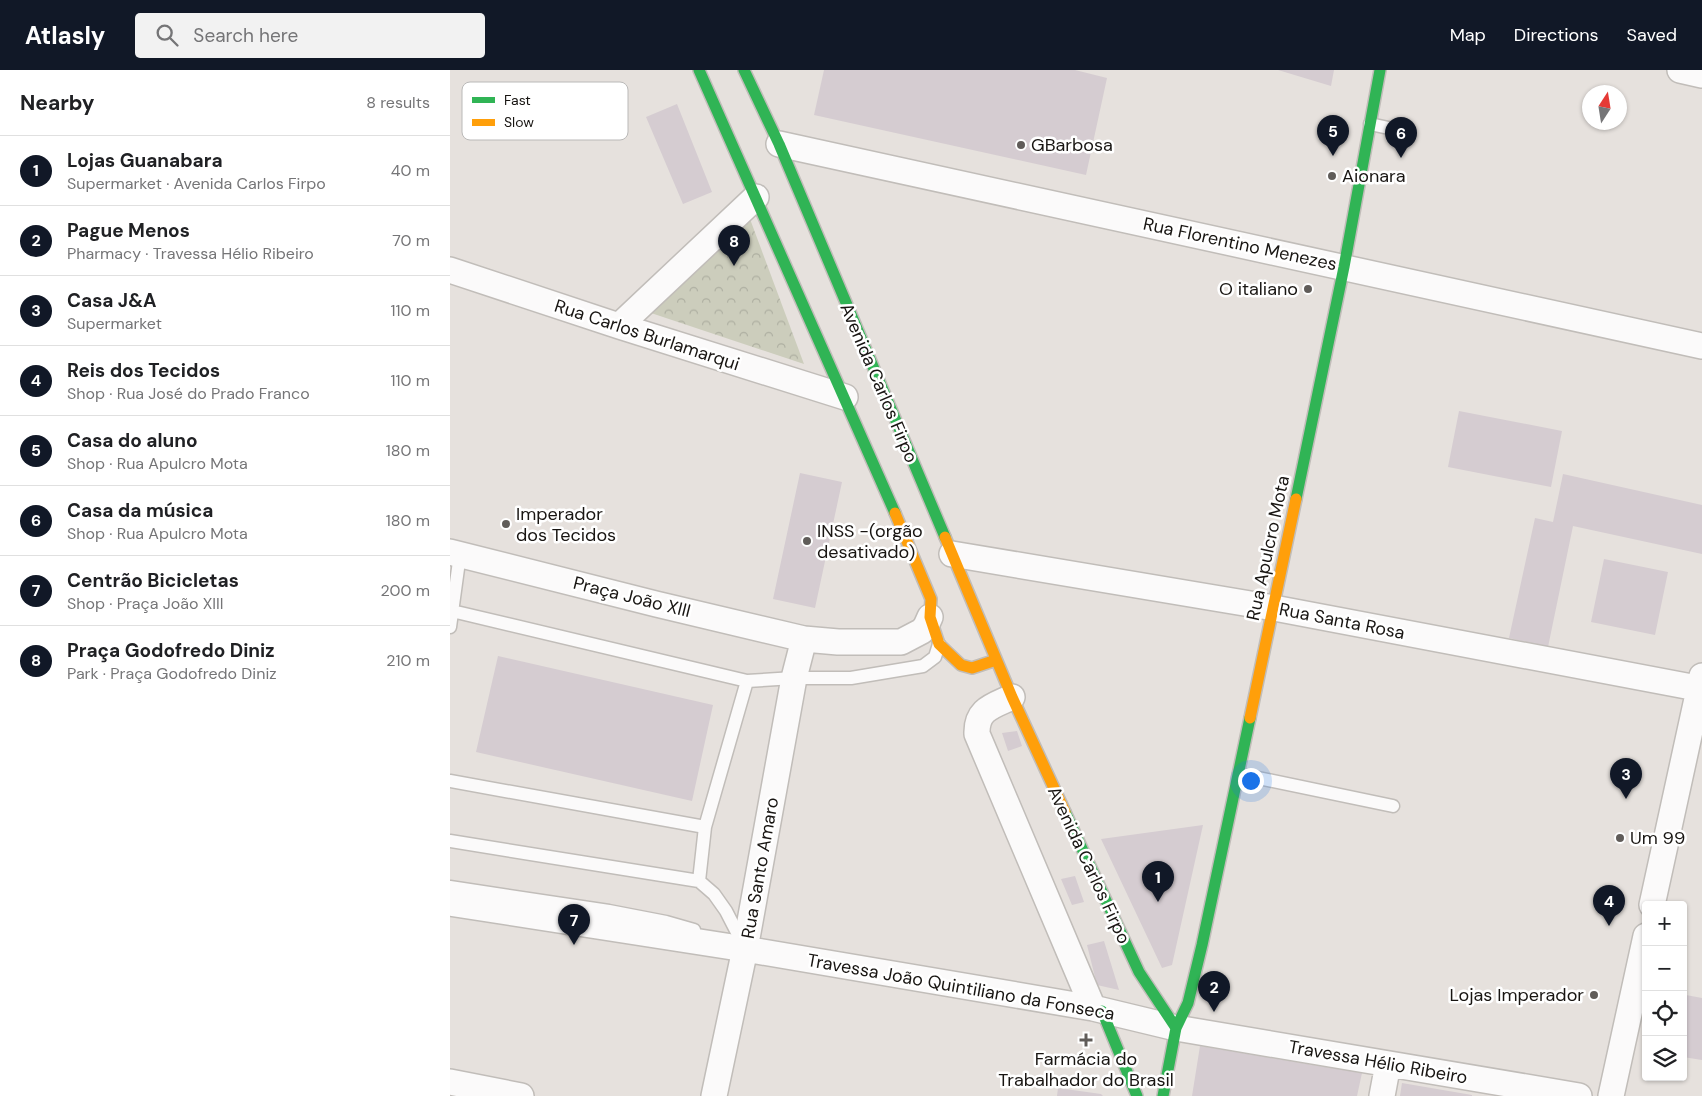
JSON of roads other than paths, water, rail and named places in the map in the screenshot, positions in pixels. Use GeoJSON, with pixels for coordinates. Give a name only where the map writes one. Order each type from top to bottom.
{"type":"FeatureCollection","features":[{"type":"Feature","properties":{"kind":"main road","name":"Avenida Carlos Firpo"},"geometry":{"type":"LineString","coordinates":[[699,70],[926,585],[931,599],[930,617],[938,644]]}},
{"type":"Feature","properties":{"kind":"main road","name":"Avenida Carlos Firpo"},"geometry":{"type":"LineString","coordinates":[[744,70],[779,144],[1012,697],[1139,972],[1176,1028]]}},
{"type":"Feature","properties":{"kind":"main road","name":"Rua Apulcro Mota"},"geometry":{"type":"LineString","coordinates":[[1163,1096],[1176,1028],[1188,1003],[1194,979],[1239,774],[1344,267],[1380,70]]}},
{"type":"Feature","properties":{"kind":"main road"},"geometry":{"type":"LineString","coordinates":[[938,644],[961,666],[972,668],[996,660]]}},
{"type":"Feature","properties":{"kind":"main road"},"geometry":{"type":"LineString","coordinates":[[1098,1010],[1137,1096]]}},
{"type":"Feature","properties":{"kind":"street"},"geometry":{"type":"LineString","coordinates":[[1680,70],[1702,75]]}},
{"type":"Feature","properties":{"kind":"street","name":"Rua Florentino Menezes"},"geometry":{"type":"LineString","coordinates":[[779,144],[1702,346]]}},
{"type":"Feature","properties":{"kind":"street"},"geometry":{"type":"LineString","coordinates":[[619,326],[756,197]]}},
{"type":"Feature","properties":{"kind":"street","name":"Rua Carlos Burlamarqui"},"geometry":{"type":"LineString","coordinates":[[450,270],[845,398]]}},
{"type":"Feature","properties":{"kind":"street","name":"Praça João XIII"},"geometry":{"type":"LineString","coordinates":[[455,553],[804,639],[838,642],[901,642],[922,631],[930,617]]}},
{"type":"Feature","properties":{"kind":"street","name":"Rua Santa Rosa"},"geometry":{"type":"LineString","coordinates":[[952,554],[1274,608],[1701,685]]}},
{"type":"Feature","properties":{"kind":"street","name":"Rua Santo Amaro"},"geometry":{"type":"LineString","coordinates":[[714,1096],[745,949],[794,678],[804,639]]}},
{"type":"Feature","properties":{"kind":"street"},"geometry":{"type":"LineString","coordinates":[[1653,901],[1701,685]]}},
{"type":"Feature","properties":{"kind":"street"},"geometry":{"type":"LineString","coordinates":[[1012,697],[980,715],[976,725],[977,734],[1098,1010]]}},
{"type":"Feature","properties":{"kind":"street"},"geometry":{"type":"LineString","coordinates":[[450,903],[745,949]]}},
{"type":"Feature","properties":{"kind":"street"},"geometry":{"type":"LineString","coordinates":[[1611,1096],[1644,946]]}},
{"type":"Feature","properties":{"kind":"street","name":"Travessa João Quintiliano da Fonseca"},"geometry":{"type":"LineString","coordinates":[[745,949],[1098,1010],[1176,1028]]}},
{"type":"Feature","properties":{"kind":"street","name":"Travessa Hélio Ribeiro"},"geometry":{"type":"LineString","coordinates":[[1176,1028],[1579,1096]]}},
{"type":"Feature","properties":{"kind":"street"},"geometry":{"type":"LineString","coordinates":[[1382,1096],[1388,1064]]}},
{"type":"Feature","properties":{"kind":"street"},"geometry":{"type":"LineString","coordinates":[[450,1082],[521,1096]]}},
{"type":"Feature","properties":{"kind":"lane"},"geometry":{"type":"LineString","coordinates":[[1370,124],[1398,130]]}},
{"type":"Feature","properties":{"kind":"lane"},"geometry":{"type":"LineString","coordinates":[[450,627],[455,553]]}},
{"type":"Feature","properties":{"kind":"lane"},"geometry":{"type":"LineString","coordinates":[[452,612],[747,681],[794,678],[851,678],[923,666],[935,657],[938,644]]}},
{"type":"Feature","properties":{"kind":"lane"},"geometry":{"type":"LineString","coordinates":[[699,881],[704,827],[747,681]]}},
{"type":"Feature","properties":{"kind":"lane"},"geometry":{"type":"LineString","coordinates":[[1239,774],[1393,806]]}},
{"type":"Feature","properties":{"kind":"lane"},"geometry":{"type":"LineString","coordinates":[[450,781],[704,827]]}},
{"type":"Feature","properties":{"kind":"lane"},"geometry":{"type":"LineString","coordinates":[[450,841],[699,881],[714,894],[726,911],[745,949]]}},
{"type":"Feature","properties":{"kind":"lane"},"geometry":{"type":"LineString","coordinates":[[450,887],[656,920],[690,929],[745,949]]}},
{"type":"Feature","properties":{"kind":"place","name":"GBarbosa"},"geometry":{"type":"Point","coordinates":[1021,145]}},
{"type":"Feature","properties":{"kind":"place","name":"Casa do aluno"},"geometry":{"type":"Point","coordinates":[1333,156]}},
{"type":"Feature","properties":{"kind":"place","name":"Casa da música"},"geometry":{"type":"Point","coordinates":[1401,158]}},
{"type":"Feature","properties":{"kind":"place","name":"Aionara"},"geometry":{"type":"Point","coordinates":[1332,176]}},
{"type":"Feature","properties":{"kind":"place","name":"Praça Godofredo Diniz"},"geometry":{"type":"Point","coordinates":[734,266]}},
{"type":"Feature","properties":{"kind":"place","name":"O italiano"},"geometry":{"type":"Point","coordinates":[1308,289]}},
{"type":"Feature","properties":{"kind":"place","name":"Imperador dos Tecidos"},"geometry":{"type":"Point","coordinates":[506,524]}},
{"type":"Feature","properties":{"kind":"place","name":"INSS -(orgão desativado)"},"geometry":{"type":"Point","coordinates":[807,541]}},
{"type":"Feature","properties":{"kind":"place","name":"Casa J&A"},"geometry":{"type":"Point","coordinates":[1626,799]}},
{"type":"Feature","properties":{"kind":"place","name":"Um 99"},"geometry":{"type":"Point","coordinates":[1620,838]}},
{"type":"Feature","properties":{"kind":"place","name":"Lojas Guanabara"},"geometry":{"type":"Point","coordinates":[1158,902]}},
{"type":"Feature","properties":{"kind":"place","name":"Reis dos Tecidos"},"geometry":{"type":"Point","coordinates":[1609,926]}},
{"type":"Feature","properties":{"kind":"place","name":"Centrão Bicicletas"},"geometry":{"type":"Point","coordinates":[574,945]}},
{"type":"Feature","properties":{"kind":"place","name":"Lojas Imperador"},"geometry":{"type":"Point","coordinates":[1594,995]}},
{"type":"Feature","properties":{"kind":"place","name":"Pague Menos"},"geometry":{"type":"Point","coordinates":[1214,1012]}},
{"type":"Feature","properties":{"kind":"place","name":"Farmácia do Trabalhador do Brasil"},"geometry":{"type":"Point","coordinates":[1086,1040]}}]}
